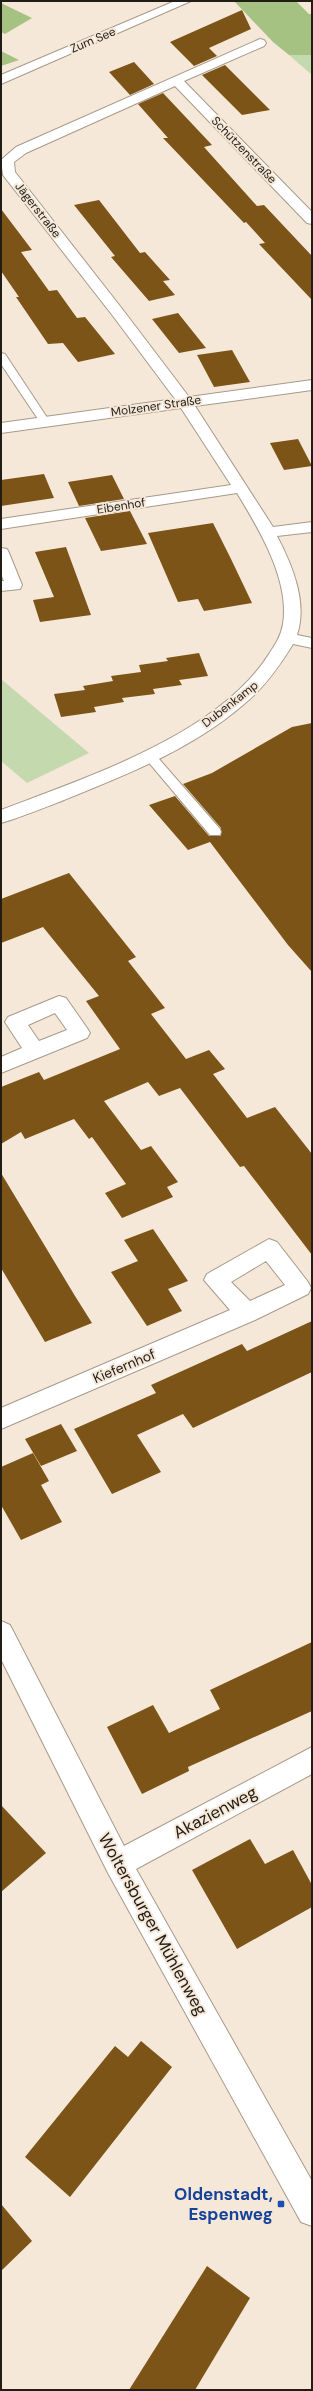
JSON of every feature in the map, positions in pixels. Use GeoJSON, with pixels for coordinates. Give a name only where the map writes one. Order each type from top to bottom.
{"type":"FeatureCollection","features":[{"type":"Feature","properties":{"kind":"street","name":"Zum See"},"geometry":{"type":"LineString","coordinates":[[1,80],[185,1]]}},
{"type":"Feature","properties":{"kind":"street","name":"Jägerstraße"},"geometry":{"type":"LineString","coordinates":[[186,402],[8,172],[7,161],[21,150],[260,43]]}},
{"type":"Feature","properties":{"kind":"street","name":"Schützenstraße"},"geometry":{"type":"LineString","coordinates":[[176,80],[312,220]]}},
{"type":"Feature","properties":{"kind":"street","name":"Molzener Straße"},"geometry":{"type":"LineString","coordinates":[[1,428],[312,385]]}},
{"type":"Feature","properties":{"kind":"street","name":"Dubenkamp"},"geometry":{"type":"LineString","coordinates":[[1,817],[67,792],[149,755],[183,739],[217,718],[262,679],[288,638],[292,605],[285,572],[266,533],[241,488],[186,402]]}},
{"type":"Feature","properties":{"kind":"street","name":"Eibenhof"},"geometry":{"type":"LineString","coordinates":[[1,524],[241,488]]}},
{"type":"Feature","properties":{"kind":"street"},"geometry":{"type":"LineString","coordinates":[[266,533],[312,527]]}},
{"type":"Feature","properties":{"kind":"street"},"geometry":{"type":"LineString","coordinates":[[1,553],[14,585],[1,586]]}},
{"type":"Feature","properties":{"kind":"street"},"geometry":{"type":"LineString","coordinates":[[288,638],[312,643]]}},
{"type":"Feature","properties":{"kind":"street"},"geometry":{"type":"LineString","coordinates":[[1,1065],[35,1051]]}},
{"type":"Feature","properties":{"kind":"street","name":"Kiefernhof"},"geometry":{"type":"LineString","coordinates":[[1,1419],[247,1313]]}},
{"type":"Feature","properties":{"kind":"street","name":"Woltersburger Mühlenweg"},"geometry":{"type":"LineString","coordinates":[[1,1633],[118,1864],[312,2211]]}},
{"type":"Feature","properties":{"kind":"street","name":"Akazienweg"},"geometry":{"type":"LineString","coordinates":[[118,1864],[312,1760]]}},
{"type":"Feature","properties":{"kind":"lane"},"geometry":{"type":"LineString","coordinates":[[1,356],[45,422]]}},
{"type":"Feature","properties":{"kind":"lane"},"geometry":{"type":"LineString","coordinates":[[149,755],[216,832]]}},
{"type":"Feature","properties":{"kind":"green space"},"geometry":{"type":"Polygon","coordinates":[[[234,1],[296,1],[309,14],[312,14],[312,55],[289,55],[273,42],[234,1]]]}},
{"type":"Feature","properties":{"kind":"green space"},"geometry":{"type":"Polygon","coordinates":[[[1,3],[32,18],[5,34],[1,32],[1,3]]]}},
{"type":"Feature","properties":{"kind":"green space"},"geometry":{"type":"Polygon","coordinates":[[[1,51],[19,60],[1,66],[1,51]]]}},
{"type":"Feature","properties":{"kind":"green space"},"geometry":{"type":"Polygon","coordinates":[[[289,55],[312,55],[312,75],[289,55]]]}},
{"type":"Feature","properties":{"kind":"green space"},"geometry":{"type":"Polygon","coordinates":[[[1,679],[89,753],[27,783],[1,761],[1,679]]]}},
{"type":"Feature","properties":{"kind":"building"},"geometry":{"type":"Polygon","coordinates":[[[242,10],[251,29],[209,48],[217,56],[194,66],[170,42],[242,10]]]}},
{"type":"Feature","properties":{"kind":"building"},"geometry":{"type":"Polygon","coordinates":[[[134,62],[154,84],[130,95],[109,72],[134,62]]]}},
{"type":"Feature","properties":{"kind":"building"},"geometry":{"type":"Polygon","coordinates":[[[225,65],[270,110],[242,115],[202,75],[225,65]]]}},
{"type":"Feature","properties":{"kind":"building"},"geometry":{"type":"Polygon","coordinates":[[[163,93],[212,145],[204,147],[257,206],[264,205],[312,256],[312,300],[259,244],[265,243],[246,222],[244,223],[163,138],[168,138],[138,104],[163,93]]]}},
{"type":"Feature","properties":{"kind":"building"},"geometry":{"type":"Polygon","coordinates":[[[99,200],[140,253],[145,252],[170,280],[163,281],[175,295],[149,301],[111,257],[115,256],[74,205],[99,200]]]}},
{"type":"Feature","properties":{"kind":"building"},"geometry":{"type":"Polygon","coordinates":[[[1,209],[32,250],[21,252],[49,291],[57,290],[77,318],[85,317],[115,354],[78,362],[63,343],[48,344],[16,297],[19,297],[1,271],[1,209]]]}},
{"type":"Feature","properties":{"kind":"building"},"geometry":{"type":"Polygon","coordinates":[[[178,313],[206,348],[179,353],[152,319],[178,313]]]}},
{"type":"Feature","properties":{"kind":"building"},"geometry":{"type":"Polygon","coordinates":[[[232,350],[250,382],[214,387],[197,355],[232,350]]]}},
{"type":"Feature","properties":{"kind":"building"},"geometry":{"type":"Polygon","coordinates":[[[298,439],[312,466],[284,470],[270,443],[298,439]]]}},
{"type":"Feature","properties":{"kind":"building"},"geometry":{"type":"Polygon","coordinates":[[[44,474],[54,498],[1,506],[1,480],[44,474]]]}},
{"type":"Feature","properties":{"kind":"building"},"geometry":{"type":"Polygon","coordinates":[[[112,475],[124,499],[79,506],[68,482],[112,475]]]}},
{"type":"Feature","properties":{"kind":"building"},"geometry":{"type":"Polygon","coordinates":[[[130,511],[147,544],[101,551],[85,518],[130,511]]]}},
{"type":"Feature","properties":{"kind":"building"},"geometry":{"type":"Polygon","coordinates":[[[213,523],[252,603],[204,611],[198,599],[178,602],[148,533],[213,523]]]}},
{"type":"Feature","properties":{"kind":"building"},"geometry":{"type":"Polygon","coordinates":[[[66,547],[91,615],[40,622],[33,600],[54,597],[35,552],[66,547]]]}},
{"type":"Feature","properties":{"kind":"building"},"geometry":{"type":"Polygon","coordinates":[[[199,653],[208,676],[179,680],[182,685],[153,689],[155,694],[122,698],[124,702],[94,707],[96,712],[61,717],[54,694],[85,690],[83,686],[113,681],[111,676],[141,672],[139,665],[168,661],[166,658],[199,653]]]}},
{"type":"Feature","properties":{"kind":"building"},"geometry":{"type":"Polygon","coordinates":[[[312,723],[312,972],[288,945],[210,842],[188,850],[149,805],[175,796],[209,836],[221,836],[221,828],[183,784],[212,773],[292,727],[312,723]]]}},
{"type":"Feature","properties":{"kind":"building"},"geometry":{"type":"Polygon","coordinates":[[[69,873],[136,957],[128,961],[165,1008],[151,1014],[186,1059],[209,1050],[225,1069],[213,1074],[247,1118],[275,1107],[312,1154],[312,1255],[244,1166],[240,1167],[180,1088],[159,1096],[148,1082],[104,1101],[141,1150],[151,1146],[178,1182],[167,1187],[173,1197],[122,1218],[105,1193],[126,1184],[92,1137],[89,1139],[74,1119],[25,1139],[21,1132],[1,1144],[1,1087],[39,1072],[44,1080],[120,1049],[86,1001],[99,996],[43,927],[1,943],[1,899],[69,873]]]}},
{"type":"Feature","properties":{"kind":"building"},"geometry":{"type":"Polygon","coordinates":[[[1,1173],[92,1323],[45,1342],[1,1268],[1,1173]]]}},
{"type":"Feature","properties":{"kind":"building"},"geometry":{"type":"Polygon","coordinates":[[[153,1229],[188,1281],[168,1289],[182,1311],[147,1326],[111,1272],[138,1261],[124,1240],[153,1229]]]}},
{"type":"Feature","properties":{"kind":"building"},"geometry":{"type":"Polygon","coordinates":[[[312,1321],[312,1372],[193,1428],[183,1414],[137,1435],[161,1472],[112,1494],[74,1429],[156,1393],[151,1385],[242,1344],[247,1351],[312,1321]]]}},
{"type":"Feature","properties":{"kind":"building"},"geometry":{"type":"Polygon","coordinates":[[[61,1424],[77,1451],[41,1466],[25,1439],[61,1424]]]}},
{"type":"Feature","properties":{"kind":"building"},"geometry":{"type":"Polygon","coordinates":[[[33,1453],[49,1481],[41,1485],[62,1522],[21,1540],[1,1505],[1,1467],[33,1453]]]}},
{"type":"Feature","properties":{"kind":"building"},"geometry":{"type":"Polygon","coordinates":[[[312,1642],[312,1711],[188,1767],[189,1771],[142,1794],[107,1727],[153,1705],[169,1733],[220,1709],[210,1690],[312,1642]]]}},
{"type":"Feature","properties":{"kind":"building"},"geometry":{"type":"Polygon","coordinates":[[[1,1805],[46,1853],[1,1892],[1,1805]]]}},
{"type":"Feature","properties":{"kind":"building"},"geometry":{"type":"Polygon","coordinates":[[[250,1839],[265,1864],[293,1850],[312,1885],[312,1907],[237,1949],[192,1870],[250,1839]]]}},
{"type":"Feature","properties":{"kind":"building"},"geometry":{"type":"Polygon","coordinates":[[[141,2041],[172,2067],[70,2197],[25,2157],[115,2046],[128,2057],[141,2041]]]}},
{"type":"Feature","properties":{"kind":"building"},"geometry":{"type":"Polygon","coordinates":[[[1,2204],[32,2241],[1,2271],[1,2204]]]}},
{"type":"Feature","properties":{"kind":"building"},"geometry":{"type":"Polygon","coordinates":[[[207,2266],[250,2298],[195,2390],[129,2390],[207,2266]]]}},
{"type":"Feature","properties":{"kind":"place","name":"Oldenstadt, Espenweg"},"geometry":{"type":"Point","coordinates":[281,2204]}}]}
